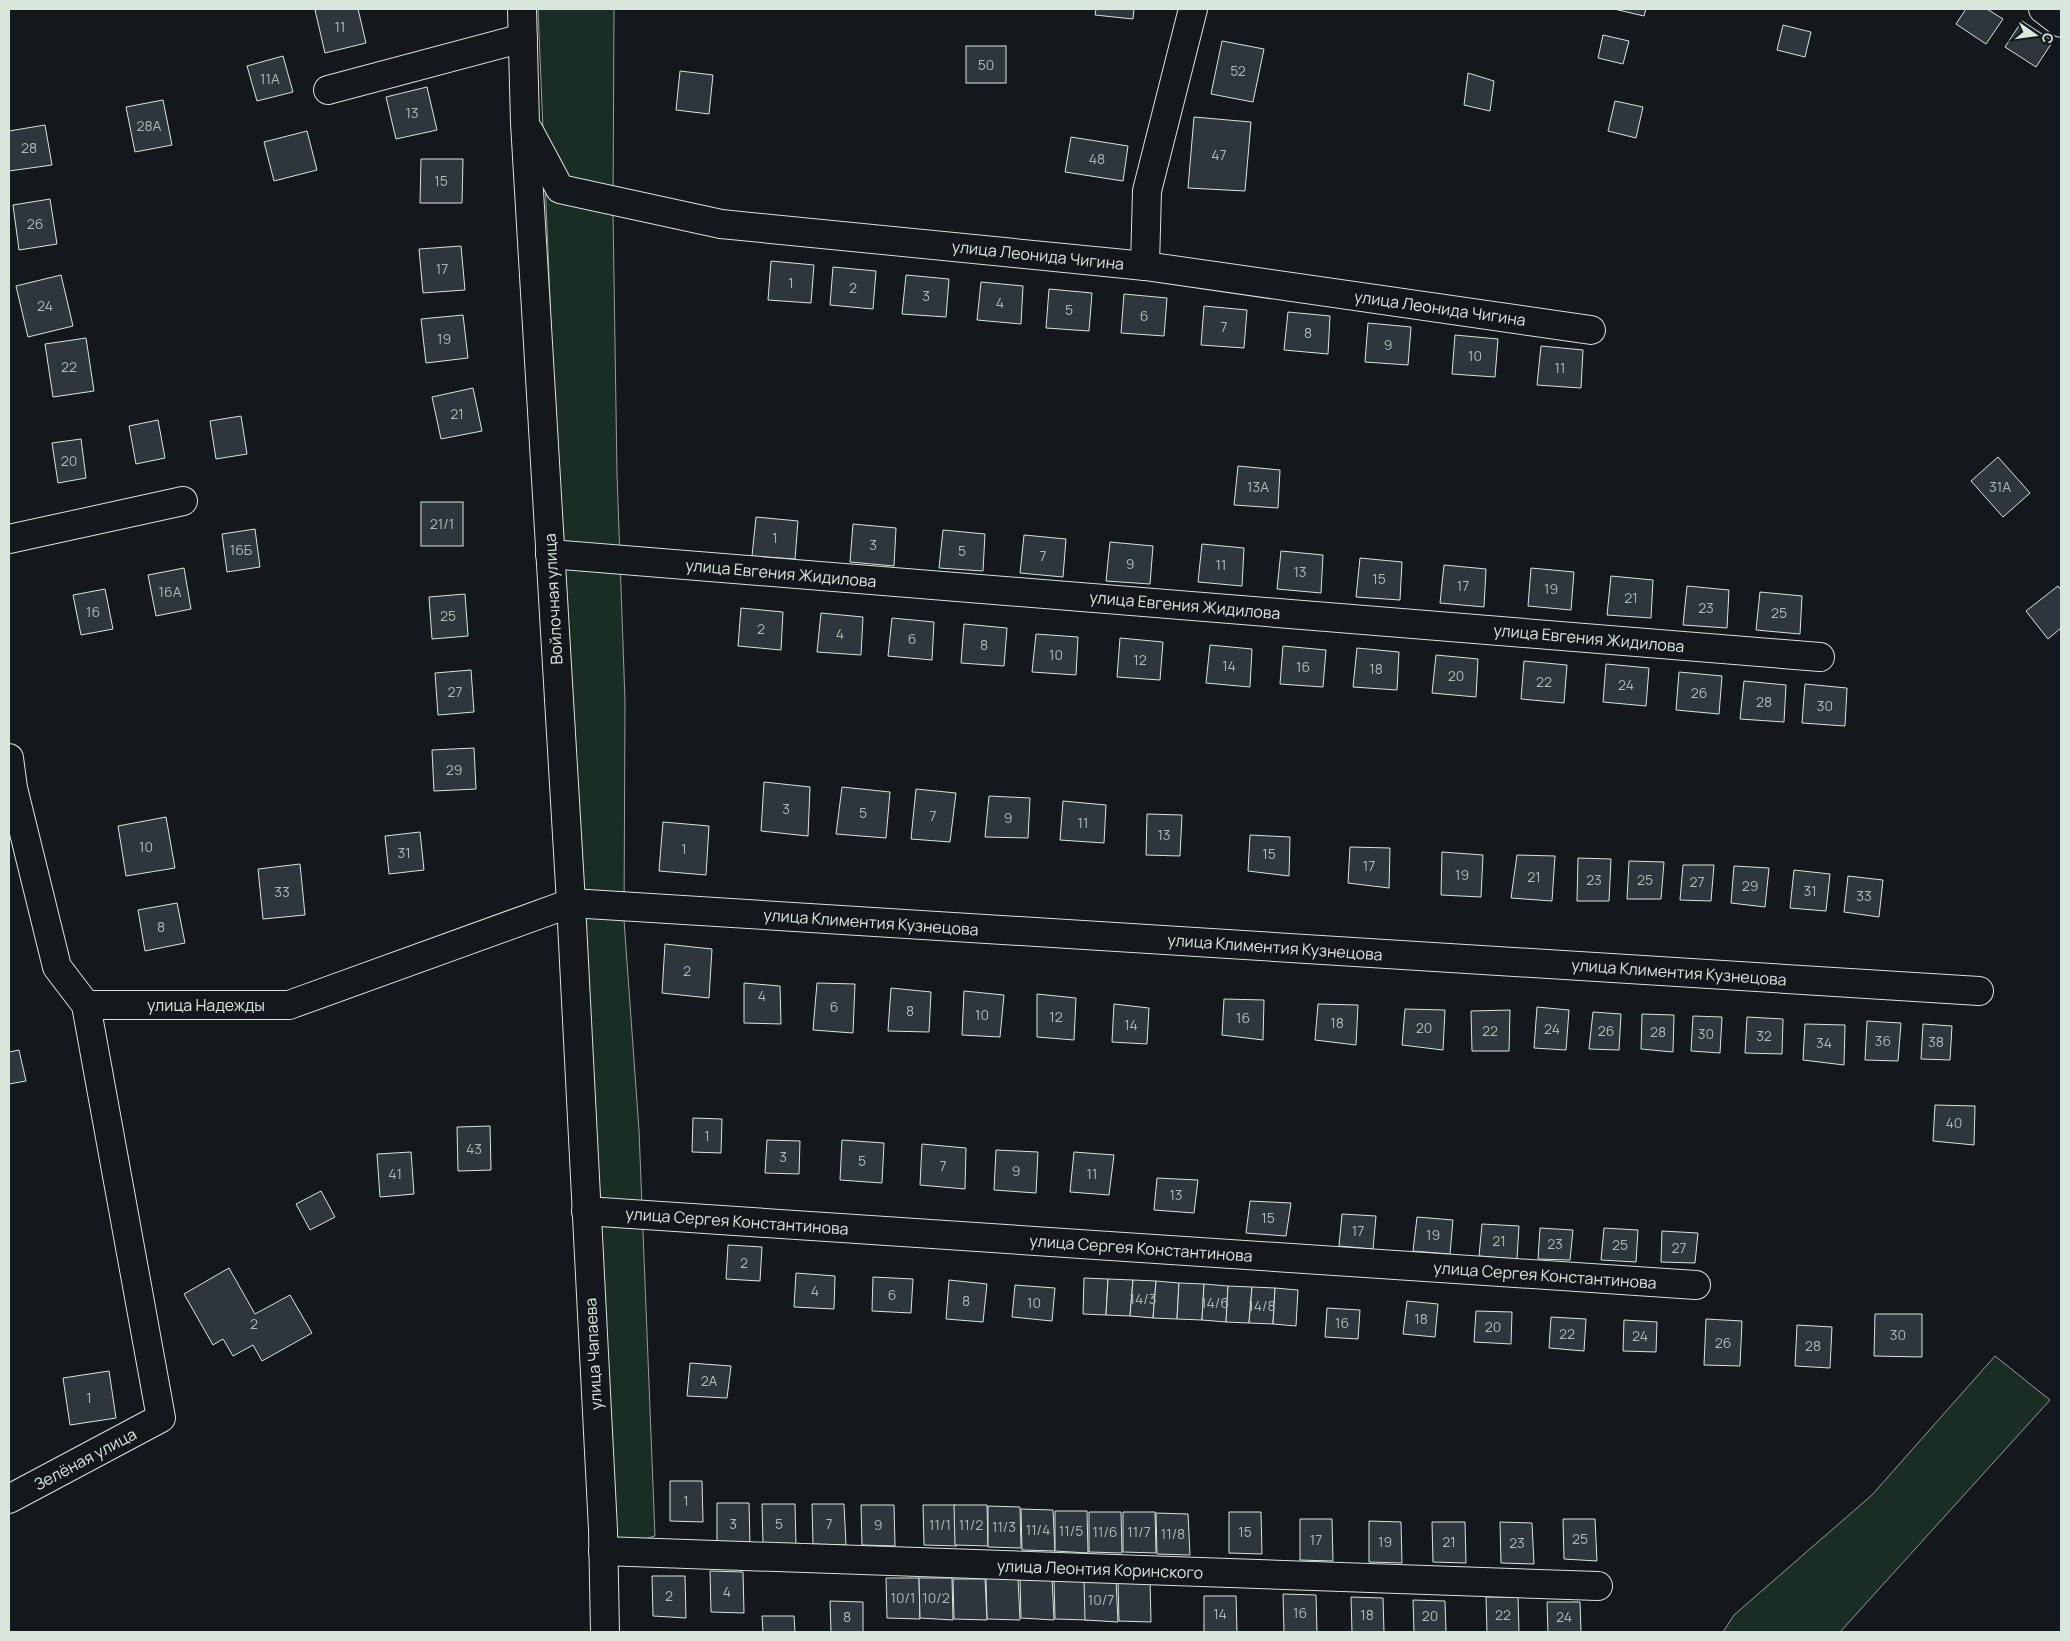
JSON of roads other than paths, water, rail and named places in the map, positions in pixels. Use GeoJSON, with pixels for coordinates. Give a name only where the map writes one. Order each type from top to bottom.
{"type":"FeatureCollection","features":[{"type":"Feature","properties":{"kind":"street","name":"Войлочная улица"},"geometry":{"type":"LineString","coordinates":[[522,9],[525,123],[580,1076]]}},
{"type":"Feature","properties":{"kind":"street"},"geometry":{"type":"LineString","coordinates":[[1145,266],[1147,191],[1193,9]]}},
{"type":"Feature","properties":{"kind":"street"},"geometry":{"type":"LineString","coordinates":[[2043,9],[2061,23]]}},
{"type":"Feature","properties":{"kind":"street"},"geometry":{"type":"LineString","coordinates":[[328,90],[523,38]]}},
{"type":"Feature","properties":{"kind":"street","name":"улица Леонида Чигина"},"geometry":{"type":"LineString","coordinates":[[525,123],[560,189],[721,224],[1145,266],[1591,330]]}},
{"type":"Feature","properties":{"kind":"street"},"geometry":{"type":"LineString","coordinates":[[9,539],[183,501]]}},
{"type":"Feature","properties":{"kind":"street","name":"улица Евгения Жидилова"},"geometry":{"type":"LineString","coordinates":[[550,554],[1820,657]]}},
{"type":"Feature","properties":{"kind":"street"},"geometry":{"type":"LineString","coordinates":[[9,758],[11,790],[57,966],[86,1005]]}},
{"type":"Feature","properties":{"kind":"street","name":"улица Климентия Кузнецова"},"geometry":{"type":"LineString","coordinates":[[571,903],[1979,991]]}},
{"type":"Feature","properties":{"kind":"street","name":"улица Надежды"},"geometry":{"type":"LineString","coordinates":[[86,1005],[289,1005],[571,903]]}},
{"type":"Feature","properties":{"kind":"street","name":"Зелёная улица"},"geometry":{"type":"LineString","coordinates":[[9,1499],[161,1418],[86,1005]]}},
{"type":"Feature","properties":{"kind":"street","name":"улица Чапаева"},"geometry":{"type":"LineString","coordinates":[[580,1076],[603,1551],[605,1632]]}},
{"type":"Feature","properties":{"kind":"street","name":"улица Сергея Константинова"},"geometry":{"type":"LineString","coordinates":[[586,1211],[1696,1284]]}},
{"type":"Feature","properties":{"kind":"street","name":"улица Леонтия Коринского"},"geometry":{"type":"LineString","coordinates":[[603,1551],[1598,1586]]}}]}
